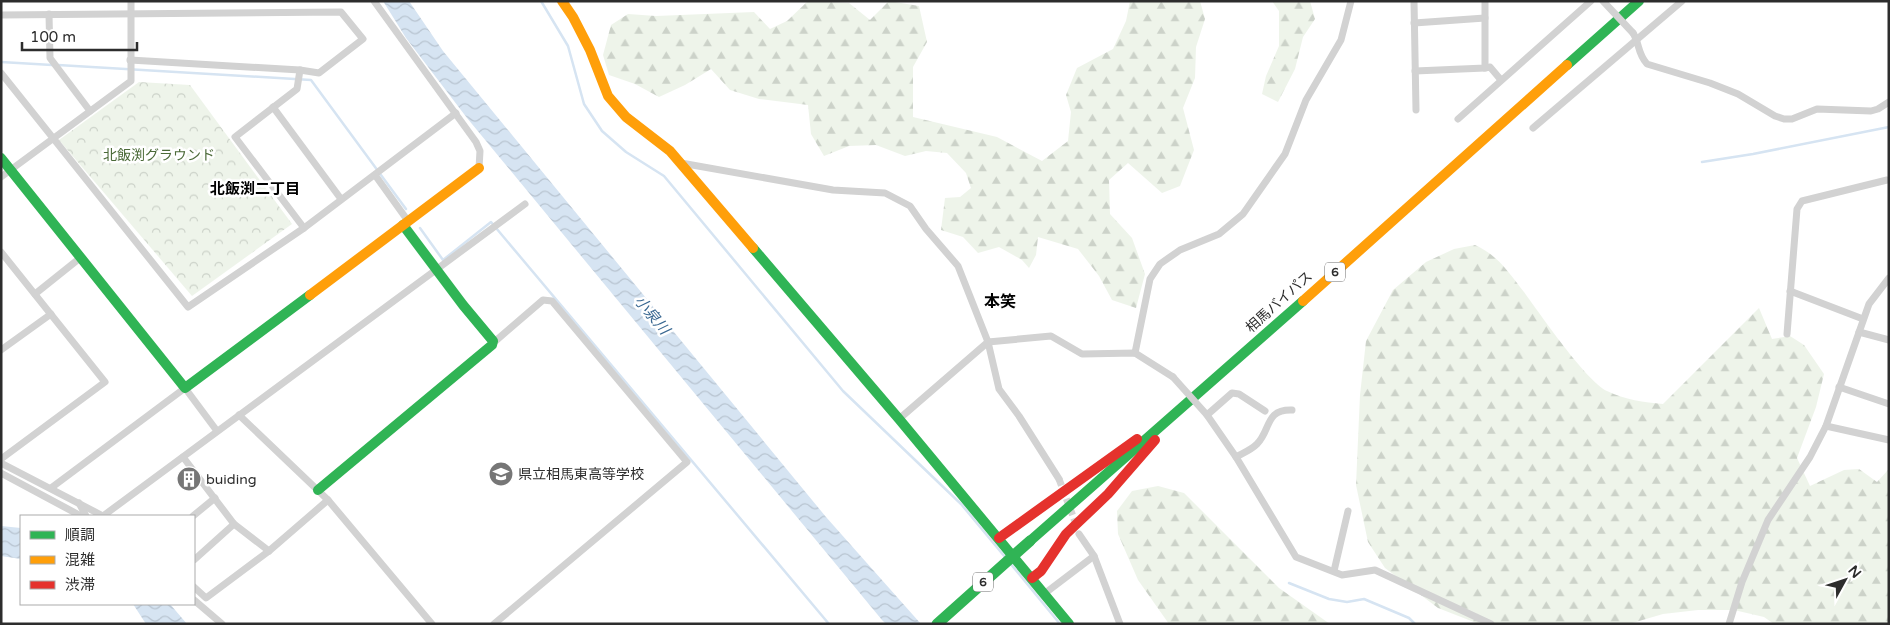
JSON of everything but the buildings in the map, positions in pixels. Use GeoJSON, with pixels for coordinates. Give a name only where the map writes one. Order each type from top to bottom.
{"type":"FeatureCollection","features":[{"type":"Feature","properties":{"kind":"main road"},"geometry":{"type":"LineString","coordinates":[[562,1],[573,17],[590,50],[608,96],[626,117],[670,151],[899,419],[1069,624]]}},
{"type":"Feature","properties":{"kind":"main road","name":"相馬バイパス"},"geometry":{"type":"LineString","coordinates":[[937,624],[1185,406],[1639,1]]}},
{"type":"Feature","properties":{"kind":"main road"},"geometry":{"type":"LineString","coordinates":[[1,158],[6,174],[80,258],[185,388],[479,168]]}},
{"type":"Feature","properties":{"kind":"main road"},"geometry":{"type":"LineString","coordinates":[[318,490],[492,345],[493,341],[436,270],[405,223]]}},
{"type":"Feature","properties":{"kind":"main road"},"geometry":{"type":"LineString","coordinates":[[999,538],[1103,462],[1185,406]]}},
{"type":"Feature","properties":{"kind":"main road"},"geometry":{"type":"LineString","coordinates":[[1032,578],[1042,571],[1066,534],[1108,494],[1185,406]]}},
{"type":"Feature","properties":{"kind":"street"},"geometry":{"type":"LineString","coordinates":[[6,174],[130,81],[131,1]]}},
{"type":"Feature","properties":{"kind":"street"},"geometry":{"type":"LineString","coordinates":[[374,1],[476,142],[480,151],[479,168]]}},
{"type":"Feature","properties":{"kind":"street"},"geometry":{"type":"LineString","coordinates":[[1135,353],[1150,279],[1160,264],[1180,250],[1219,234],[1243,214],[1285,154],[1306,100],[1341,40],[1351,1]]}},
{"type":"Feature","properties":{"kind":"street"},"geometry":{"type":"LineString","coordinates":[[1414,1],[1416,110]]}},
{"type":"Feature","properties":{"kind":"street"},"geometry":{"type":"LineString","coordinates":[[1485,1],[1485,68]]}},
{"type":"Feature","properties":{"kind":"street"},"geometry":{"type":"LineString","coordinates":[[1458,119],[1591,1]]}},
{"type":"Feature","properties":{"kind":"street"},"geometry":{"type":"LineString","coordinates":[[1603,1],[1635,36],[1640,56],[1647,64],[1710,83],[1738,94],[1775,116],[1792,119],[1817,109],[1871,111],[1889,102]]}},
{"type":"Feature","properties":{"kind":"street"},"geometry":{"type":"LineString","coordinates":[[1533,128],[1635,36],[1682,1]]}},
{"type":"Feature","properties":{"kind":"street"},"geometry":{"type":"LineString","coordinates":[[1,15],[342,12],[363,39],[319,73],[130,62]]}},
{"type":"Feature","properties":{"kind":"street"},"geometry":{"type":"LineString","coordinates":[[49,14],[50,58],[90,111]]}},
{"type":"Feature","properties":{"kind":"street"},"geometry":{"type":"LineString","coordinates":[[1414,23],[1485,18]]}},
{"type":"Feature","properties":{"kind":"street"},"geometry":{"type":"LineString","coordinates":[[1415,71],[1490,68],[1501,80]]}},
{"type":"Feature","properties":{"kind":"street"},"geometry":{"type":"LineString","coordinates":[[300,71],[297,90],[235,137],[304,228]]}},
{"type":"Feature","properties":{"kind":"street"},"geometry":{"type":"LineString","coordinates":[[1,73],[188,307],[304,228],[456,113]]}},
{"type":"Feature","properties":{"kind":"street"},"geometry":{"type":"LineString","coordinates":[[273,107],[341,199]]}},
{"type":"Feature","properties":{"kind":"street"},"geometry":{"type":"LineString","coordinates":[[680,163],[833,190],[885,193],[910,206],[926,229],[958,266],[988,342],[999,389],[1019,416],[1059,479]]}},
{"type":"Feature","properties":{"kind":"street"},"geometry":{"type":"LineString","coordinates":[[378,173],[405,223]]}},
{"type":"Feature","properties":{"kind":"street"},"geometry":{"type":"LineString","coordinates":[[1787,334],[1797,209],[1802,201],[1887,180]]}},
{"type":"Feature","properties":{"kind":"street"},"geometry":{"type":"LineString","coordinates":[[104,515],[525,204]]}},
{"type":"Feature","properties":{"kind":"street"},"geometry":{"type":"LineString","coordinates":[[1,252],[4,262],[51,314],[105,382],[1,461],[101,515]]}},
{"type":"Feature","properties":{"kind":"street"},"geometry":{"type":"LineString","coordinates":[[34,294],[80,258]]}},
{"type":"Feature","properties":{"kind":"street"},"geometry":{"type":"LineString","coordinates":[[1729,624],[1742,582],[1768,520],[1810,457],[1826,426],[1869,304],[1889,278]]}},
{"type":"Feature","properties":{"kind":"street"},"geometry":{"type":"LineString","coordinates":[[1790,291],[1864,319]]}},
{"type":"Feature","properties":{"kind":"street"},"geometry":{"type":"LineString","coordinates":[[492,345],[543,300],[552,301],[687,462],[494,624]]}},
{"type":"Feature","properties":{"kind":"street"},"geometry":{"type":"LineString","coordinates":[[1,350],[51,314]]}},
{"type":"Feature","properties":{"kind":"street"},"geometry":{"type":"LineString","coordinates":[[1859,332],[1889,340]]}},
{"type":"Feature","properties":{"kind":"street"},"geometry":{"type":"LineString","coordinates":[[899,419],[988,342],[1051,336],[1082,354],[1135,353],[1173,377],[1207,415],[1236,456],[1296,556],[1342,575],[1375,570],[1491,624]]}},
{"type":"Feature","properties":{"kind":"street"},"geometry":{"type":"LineString","coordinates":[[51,488],[185,388],[217,431]]}},
{"type":"Feature","properties":{"kind":"street"},"geometry":{"type":"LineString","coordinates":[[1840,388],[1889,404]]}},
{"type":"Feature","properties":{"kind":"street"},"geometry":{"type":"LineString","coordinates":[[1207,415],[1232,393],[1239,394],[1265,411]]}},
{"type":"Feature","properties":{"kind":"street"},"geometry":{"type":"LineString","coordinates":[[1236,456],[1258,443],[1274,414],[1282,409],[1292,410]]}},
{"type":"Feature","properties":{"kind":"street"},"geometry":{"type":"LineString","coordinates":[[239,415],[328,500],[432,624]]}},
{"type":"Feature","properties":{"kind":"street"},"geometry":{"type":"LineString","coordinates":[[1826,426],[1889,440]]}},
{"type":"Feature","properties":{"kind":"street"},"geometry":{"type":"LineString","coordinates":[[183,457],[234,524],[269,551]]}},
{"type":"Feature","properties":{"kind":"street"},"geometry":{"type":"LineString","coordinates":[[1,473],[79,515]]}},
{"type":"Feature","properties":{"kind":"street"},"geometry":{"type":"LineString","coordinates":[[194,515],[215,498]]}},
{"type":"Feature","properties":{"kind":"street"},"geometry":{"type":"LineString","coordinates":[[195,588],[206,598],[269,551],[328,500]]}},
{"type":"Feature","properties":{"kind":"street"},"geometry":{"type":"LineString","coordinates":[[78,503],[85,515]]}},
{"type":"Feature","properties":{"kind":"street"},"geometry":{"type":"LineString","coordinates":[[1334,572],[1348,511]]}},
{"type":"Feature","properties":{"kind":"street"},"geometry":{"type":"LineString","coordinates":[[195,559],[234,524]]}},
{"type":"Feature","properties":{"kind":"street"},"geometry":{"type":"LineString","coordinates":[[1079,534],[1094,556],[1120,624]]}},
{"type":"Feature","properties":{"kind":"street"},"geometry":{"type":"LineString","coordinates":[[1044,594],[1094,556]]}},
{"type":"Feature","properties":{"kind":"street"},"geometry":{"type":"LineString","coordinates":[[195,602],[222,624]]}},
{"type":"Feature","properties":{"kind":"green space"},"geometry":{"type":"Polygon","coordinates":[[[808,1],[849,3],[870,20],[889,1],[919,6],[927,42],[913,67],[913,117],[997,137],[1042,161],[1068,141],[1071,112],[1066,95],[1077,68],[1113,49],[1126,21],[1130,1],[1200,1],[1205,19],[1196,47],[1195,78],[1183,108],[1194,150],[1180,186],[1162,193],[1128,163],[1109,180],[1110,214],[1132,238],[1145,274],[1136,308],[1112,300],[1099,276],[1078,249],[1038,237],[1036,255],[1029,268],[1022,260],[999,247],[978,253],[963,237],[941,230],[945,198],[960,197],[971,188],[966,173],[947,153],[926,151],[905,156],[876,145],[849,146],[824,156],[811,134],[808,105],[759,99],[730,90],[711,69],[685,85],[659,97],[635,84],[609,75],[603,55],[611,25],[628,14],[656,16],[754,12],[770,29],[787,21],[808,1]]]}},
{"type":"Feature","properties":{"kind":"green space"},"geometry":{"type":"Polygon","coordinates":[[[1272,1],[1310,1],[1315,19],[1303,37],[1295,69],[1278,102],[1262,94],[1266,76],[1279,46],[1279,11],[1272,1]]]}},
{"type":"Feature","properties":{"kind":"green space","name":"北飯渕グラウンド"},"geometry":{"type":"Polygon","coordinates":[[[139,82],[190,85],[292,224],[192,296],[59,140],[139,82]]]}},
{"type":"Feature","properties":{"kind":"green space"},"geometry":{"type":"Polygon","coordinates":[[[1475,245],[1491,254],[1503,265],[1587,374],[1598,385],[1621,397],[1663,404],[1759,308],[1772,339],[1790,336],[1804,345],[1824,374],[1816,407],[1797,458],[1810,486],[1844,470],[1859,469],[1877,482],[1889,469],[1889,624],[1774,624],[1764,617],[1734,610],[1698,610],[1663,614],[1629,624],[1479,624],[1438,608],[1385,568],[1368,542],[1356,485],[1360,395],[1366,341],[1393,290],[1426,262],[1454,249],[1475,245]]]}},
{"type":"Feature","properties":{"kind":"green space"},"geometry":{"type":"Polygon","coordinates":[[[1158,486],[1184,493],[1279,588],[1330,624],[1169,624],[1138,580],[1118,534],[1117,511],[1132,491],[1158,486]]]}},
{"type":"Feature","properties":{"kind":"water","name":"小泉川"},"geometry":{"type":"Polygon","coordinates":[[[383,1],[409,1],[443,51],[826,517],[921,624],[886,624],[882,620],[467,118],[406,38],[383,1]]]}},
{"type":"Feature","properties":{"kind":"water"},"geometry":{"type":"Polygon","coordinates":[[[1,526],[20,528],[20,559],[1,556],[1,526]]]}},
{"type":"Feature","properties":{"kind":"water"},"geometry":{"type":"Polygon","coordinates":[[[134,605],[171,605],[187,624],[146,624],[134,605]]]}},
{"type":"Feature","properties":{"kind":"waterway"},"geometry":{"type":"LineString","coordinates":[[541,1],[568,46],[584,104],[602,131],[626,152],[664,176],[843,391],[961,504],[1005,557]]}},
{"type":"Feature","properties":{"kind":"waterway"},"geometry":{"type":"LineString","coordinates":[[1,62],[52,65]]}},
{"type":"Feature","properties":{"kind":"waterway"},"geometry":{"type":"LineString","coordinates":[[58,65],[311,80],[406,209]]}},
{"type":"Feature","properties":{"kind":"waterway"},"geometry":{"type":"LineString","coordinates":[[1702,162],[1753,154],[1889,127]]}},
{"type":"Feature","properties":{"kind":"waterway"},"geometry":{"type":"LineString","coordinates":[[420,228],[443,260],[491,222],[829,624]]}},
{"type":"Feature","properties":{"kind":"waterway"},"geometry":{"type":"LineString","coordinates":[[1010,563],[1060,624]]}},
{"type":"Feature","properties":{"kind":"waterway"},"geometry":{"type":"LineString","coordinates":[[1289,583],[1329,599],[1347,602],[1364,599],[1409,618],[1415,624]]}},
{"type":"Feature","properties":{"kind":"tunnel"},"geometry":{"type":"LineString","coordinates":[[1059,479],[1077,527]]}},
{"type":"Feature","properties":{"kind":"traffic: fast"},"geometry":{"type":"LineString","coordinates":[[1567,65],[1639,1]]}},
{"type":"Feature","properties":{"kind":"traffic: fast"},"geometry":{"type":"LineString","coordinates":[[1,158],[185,388],[310,295]]}},
{"type":"Feature","properties":{"kind":"traffic: fast"},"geometry":{"type":"LineString","coordinates":[[318,490],[492,345],[493,341],[463,305],[403,225]]}},
{"type":"Feature","properties":{"kind":"traffic: fast"},"geometry":{"type":"LineString","coordinates":[[753,248],[899,419],[1069,624]]}},
{"type":"Feature","properties":{"kind":"traffic: fast"},"geometry":{"type":"LineString","coordinates":[[1030,541],[1303,301]]}},
{"type":"Feature","properties":{"kind":"traffic: fast"},"geometry":{"type":"LineString","coordinates":[[937,624],[1030,541]]}},
{"type":"Feature","properties":{"kind":"traffic: slow"},"geometry":{"type":"LineString","coordinates":[[562,1],[573,17],[590,50],[608,96],[626,117],[670,151],[753,248]]}},
{"type":"Feature","properties":{"kind":"traffic: slow"},"geometry":{"type":"LineString","coordinates":[[1303,301],[1567,65]]}},
{"type":"Feature","properties":{"kind":"traffic: slow"},"geometry":{"type":"LineString","coordinates":[[310,295],[479,168]]}},
{"type":"Feature","properties":{"kind":"traffic: jam"},"geometry":{"type":"LineString","coordinates":[[999,538],[1137,439]]}},
{"type":"Feature","properties":{"kind":"traffic: jam"},"geometry":{"type":"LineString","coordinates":[[1032,578],[1041,571],[1066,534],[1108,494],[1155,440]]}},
{"type":"Feature","properties":{"kind":"place","name":"県立相馬東高等学校"},"geometry":{"type":"Point","coordinates":[501,474]}},
{"type":"Feature","properties":{"kind":"place","name":"buiding"},"geometry":{"type":"Point","coordinates":[189,479]}},
{"type":"Feature","properties":{"kind":"district","name":"北飯渕二丁目"},"geometry":{"type":"Point","coordinates":[255,189]}},
{"type":"Feature","properties":{"kind":"district","name":"本笑"},"geometry":{"type":"Point","coordinates":[1000,302]}}]}
